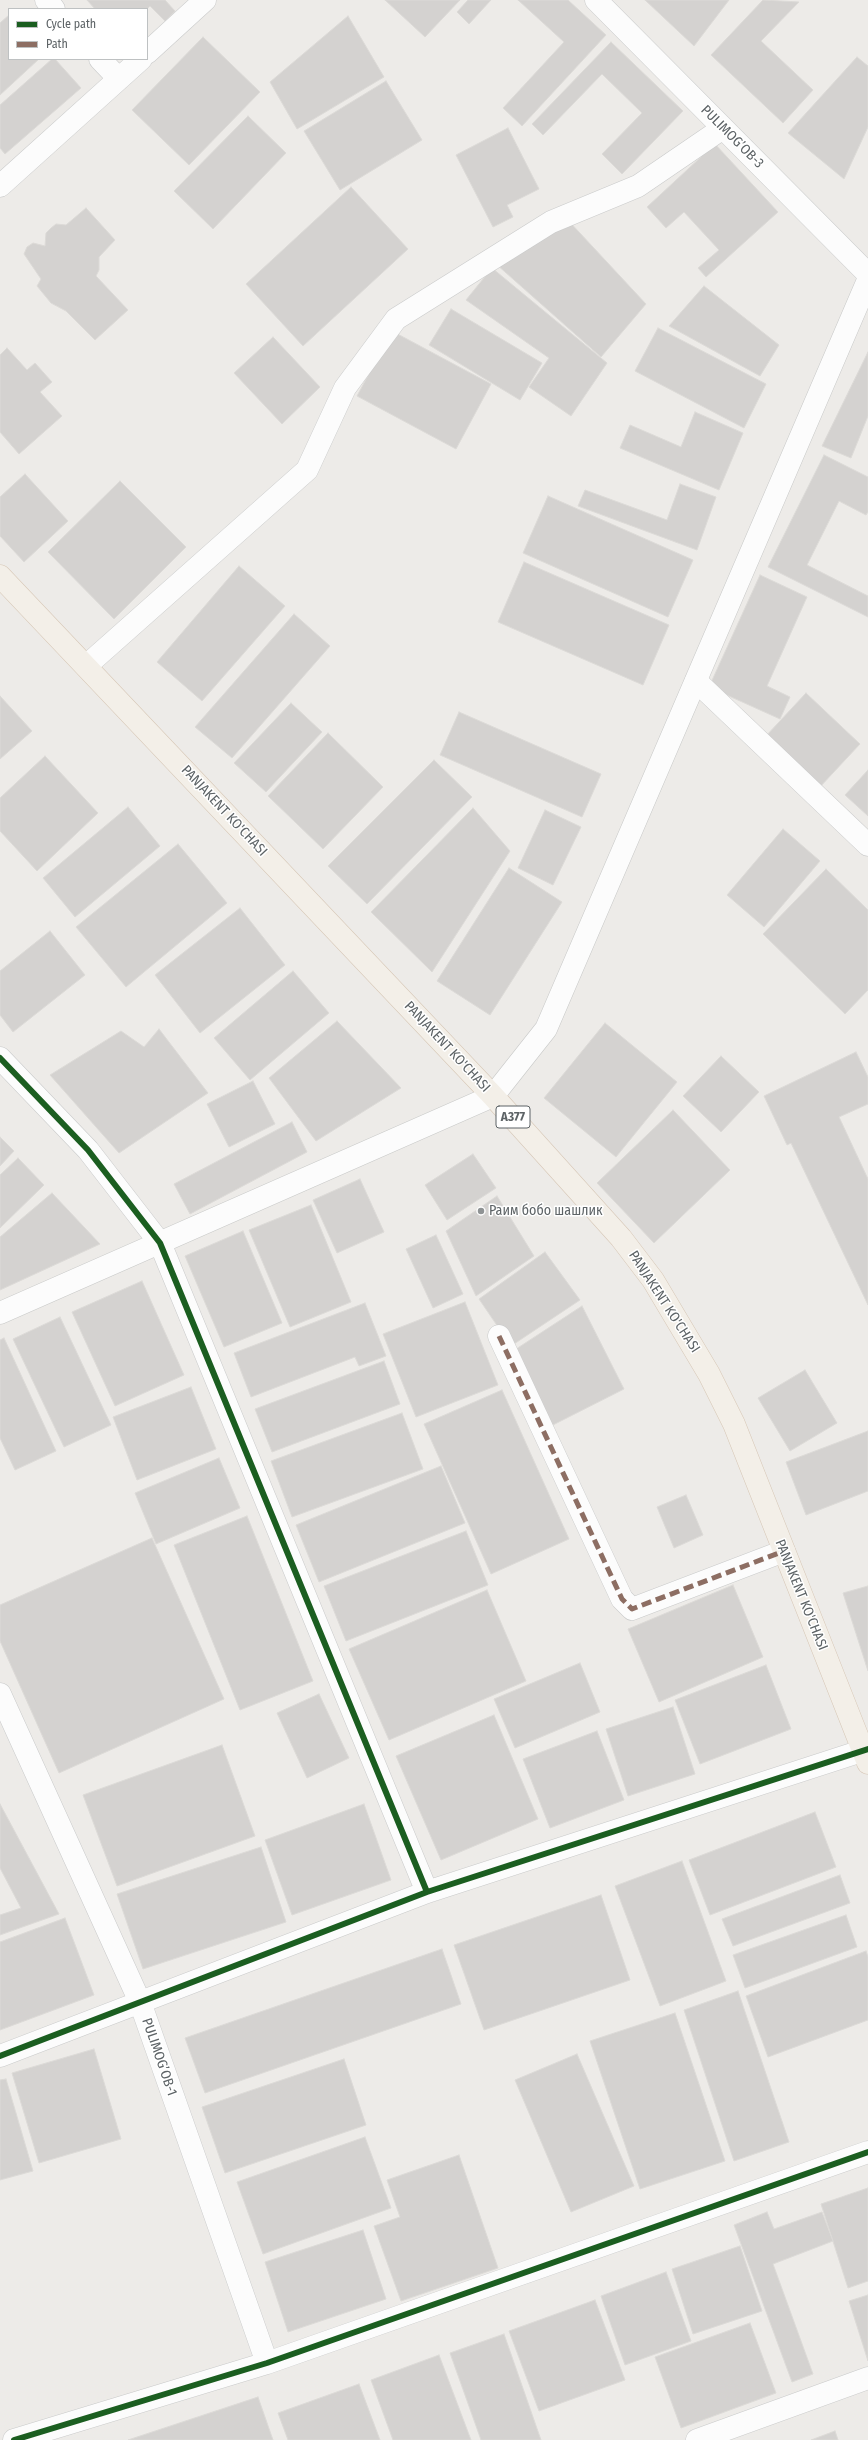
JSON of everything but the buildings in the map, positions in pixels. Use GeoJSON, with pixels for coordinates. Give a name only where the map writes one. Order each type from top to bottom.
{"type":"FeatureCollection","features":[{"type":"Feature","properties":{"kind":"main road","name":"PANJAKENT KO'CHASI"},"geometry":{"type":"LineString","coordinates":[[0,576],[494,1096],[621,1238],[653,1280],[705,1368],[734,1424],[866,1754]]}},
{"type":"Feature","properties":{"kind":"street"},"geometry":{"type":"LineString","coordinates":[[46,0],[53,8]]}},
{"type":"Feature","properties":{"kind":"street"},"geometry":{"type":"LineString","coordinates":[[148,52],[205,0]]}},
{"type":"Feature","properties":{"kind":"street","name":"PULIMOG’OB-3"},"geometry":{"type":"LineString","coordinates":[[596,0],[868,274]]}},
{"type":"Feature","properties":{"kind":"street"},"geometry":{"type":"LineString","coordinates":[[101,60],[119,79]]}},
{"type":"Feature","properties":{"kind":"street"},"geometry":{"type":"LineString","coordinates":[[0,186],[140,60]]}},
{"type":"Feature","properties":{"kind":"street"},"geometry":{"type":"LineString","coordinates":[[86,666],[306,470],[345,388],[396,320],[551,222],[638,186],[722,128]]}},
{"type":"Feature","properties":{"kind":"street"},"geometry":{"type":"LineString","coordinates":[[0,1313],[494,1096],[546,1028],[868,280]]}},
{"type":"Feature","properties":{"kind":"street"},"geometry":{"type":"LineString","coordinates":[[696,681],[868,845]]}},
{"type":"Feature","properties":{"kind":"street"},"geometry":{"type":"LineString","coordinates":[[0,1058],[88,1150],[160,1242],[427,1892]]}},
{"type":"Feature","properties":{"kind":"street"},"geometry":{"type":"LineString","coordinates":[[499,1336],[622,1599],[632,1608],[784,1551]]}},
{"type":"Feature","properties":{"kind":"street","name":"PULIMOG’OB-1"},"geometry":{"type":"LineString","coordinates":[[0,1694],[140,2002],[267,2363]]}},
{"type":"Feature","properties":{"kind":"street"},"geometry":{"type":"LineString","coordinates":[[0,2056],[427,1892],[866,1754]]}},
{"type":"Feature","properties":{"kind":"street"},"geometry":{"type":"LineString","coordinates":[[14,2440],[267,2363],[868,2152]]}},
{"type":"Feature","properties":{"kind":"street"},"geometry":{"type":"LineString","coordinates":[[697,2440],[868,2378]]}},
{"type":"Feature","properties":{"kind":"marked path"},"geometry":{"type":"LineString","coordinates":[[499,1336],[622,1599],[632,1609],[784,1551]]}},
{"type":"Feature","properties":{"kind":"cycle path"},"geometry":{"type":"LineString","coordinates":[[0,1058],[88,1150],[160,1243],[427,1892]]}},
{"type":"Feature","properties":{"kind":"cycle path"},"geometry":{"type":"LineString","coordinates":[[0,2056],[427,1892],[868,1749]]}},
{"type":"Feature","properties":{"kind":"cycle path"},"geometry":{"type":"LineString","coordinates":[[14,2440],[267,2363],[868,2152]]}},
{"type":"Feature","properties":{"kind":"place","name":"Раим бобо шашлик"},"geometry":{"type":"Point","coordinates":[481,1211]}}]}
